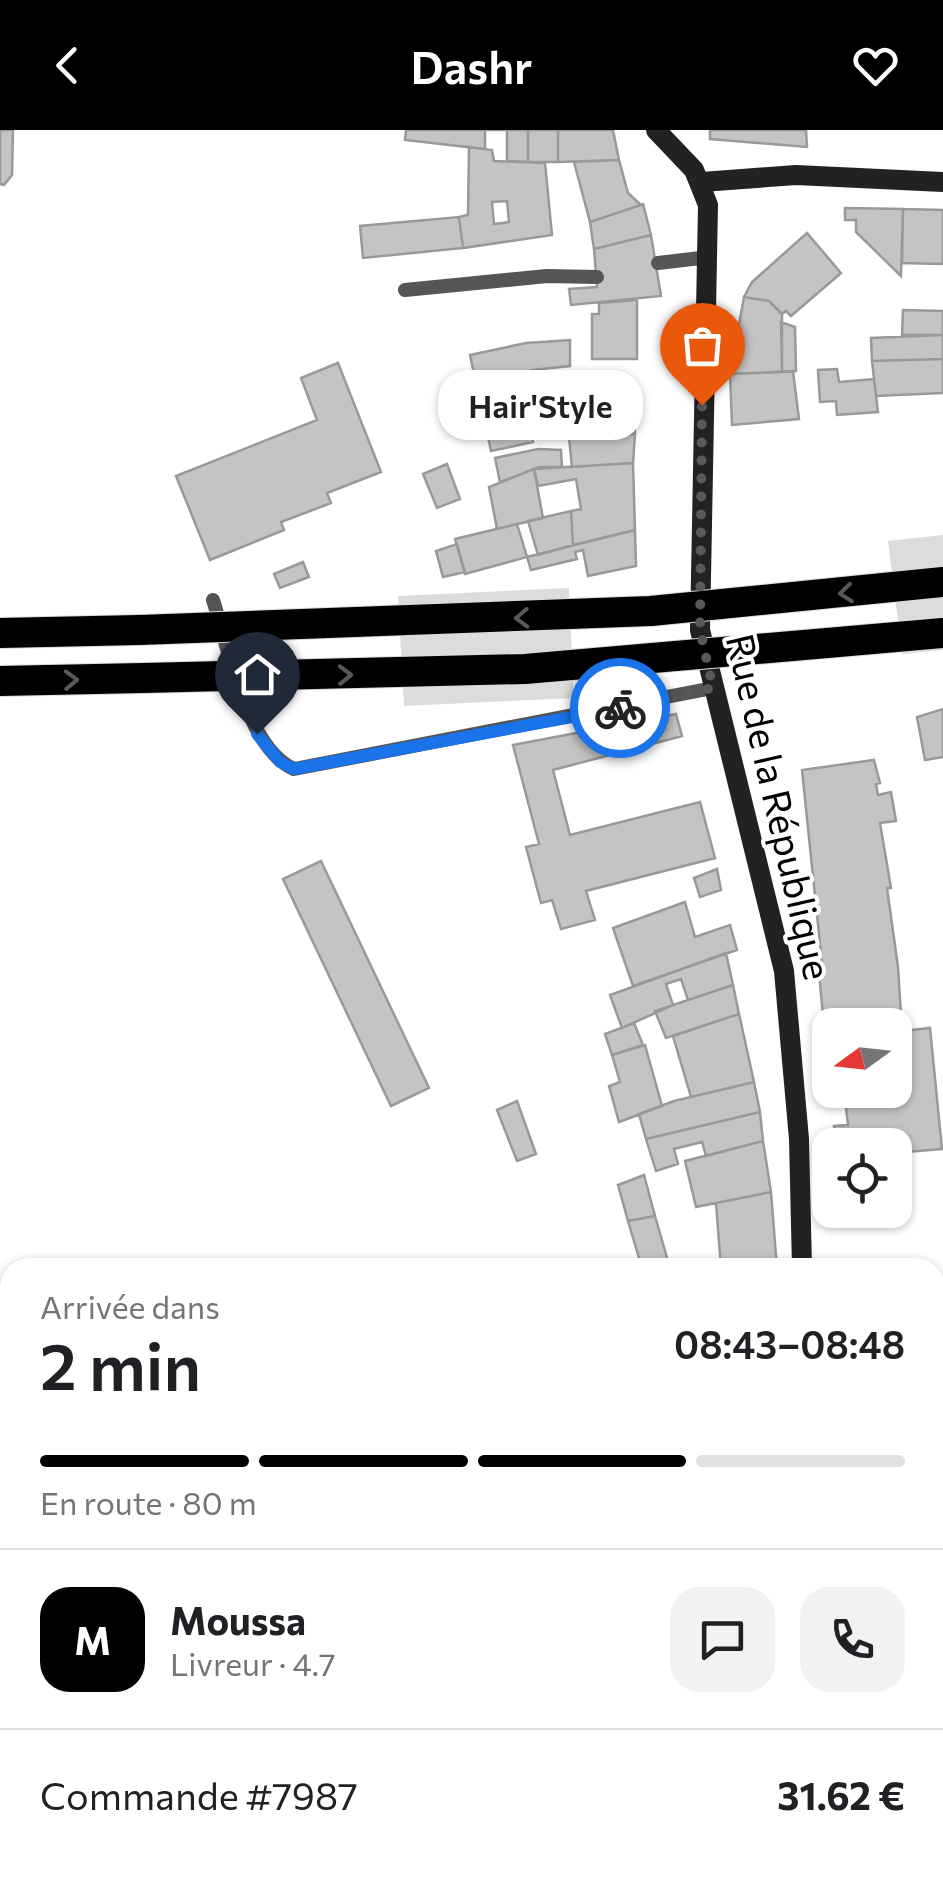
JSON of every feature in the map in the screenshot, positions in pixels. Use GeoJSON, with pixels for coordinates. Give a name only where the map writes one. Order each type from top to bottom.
{"type":"FeatureCollection","features":[{"type":"Feature","properties":{"kind":"highway"},"geometry":{"type":"LineString","coordinates":[[0,633],[651,612],[943,582]]}},
{"type":"Feature","properties":{"kind":"highway"},"geometry":{"type":"LineString","coordinates":[[0,681],[525,669],[943,633]]}},
{"type":"Feature","properties":{"kind":"street"},"geometry":{"type":"LineString","coordinates":[[656,130],[702,182],[766,176],[943,182]]}},
{"type":"Feature","properties":{"kind":"street","name":"Rue de la République"},"geometry":{"type":"LineString","coordinates":[[702,182],[708,205],[709,257],[702,369],[700,630],[784,971],[799,1140],[802,1258]]}},
{"type":"Feature","properties":{"kind":"lane"},"geometry":{"type":"LineString","coordinates":[[658,263],[709,257]]}},
{"type":"Feature","properties":{"kind":"lane"},"geometry":{"type":"LineString","coordinates":[[405,290],[547,276],[597,277]]}},
{"type":"Feature","properties":{"kind":"lane"},"geometry":{"type":"LineString","coordinates":[[213,600],[257,734],[280,762],[294,769],[713,688]]}},
{"type":"Feature","properties":{"kind":"shaded area"},"geometry":{"type":"Polygon","coordinates":[[[943,535],[943,650],[902,654],[888,541],[943,535]]]}},
{"type":"Feature","properties":{"kind":"shaded area"},"geometry":{"type":"Polygon","coordinates":[[[569,588],[574,698],[404,706],[398,596],[569,588]]]}},
{"type":"Feature","properties":{"kind":"building"},"geometry":{"type":"Polygon","coordinates":[[[0,130],[13,130],[12,175],[4,185],[0,184],[0,130]]]}},
{"type":"Feature","properties":{"kind":"building"},"geometry":{"type":"Polygon","coordinates":[[[406,130],[485,130],[485,149],[405,140],[406,130]]]}},
{"type":"Feature","properties":{"kind":"building"},"geometry":{"type":"Polygon","coordinates":[[[507,130],[528,130],[528,162],[507,161],[507,130]]]}},
{"type":"Feature","properties":{"kind":"building"},"geometry":{"type":"Polygon","coordinates":[[[528,130],[558,130],[558,162],[528,162],[528,130]]]}},
{"type":"Feature","properties":{"kind":"building"},"geometry":{"type":"Polygon","coordinates":[[[558,130],[613,130],[619,160],[558,162],[558,130]]]}},
{"type":"Feature","properties":{"kind":"building"},"geometry":{"type":"Polygon","coordinates":[[[710,130],[806,130],[807,147],[710,139],[710,130]]]}},
{"type":"Feature","properties":{"kind":"building"},"geometry":{"type":"Polygon","coordinates":[[[469,147],[492,150],[494,161],[545,163],[552,235],[463,248],[459,217],[468,215],[469,147]],[[507,201],[492,202],[494,224],[509,222],[507,201]]]}},
{"type":"Feature","properties":{"kind":"building"},"geometry":{"type":"Polygon","coordinates":[[[619,160],[628,193],[641,205],[590,222],[574,162],[619,160]]]}},
{"type":"Feature","properties":{"kind":"building"},"geometry":{"type":"Polygon","coordinates":[[[643,204],[651,235],[594,249],[590,222],[643,204]]]}},
{"type":"Feature","properties":{"kind":"building"},"geometry":{"type":"Polygon","coordinates":[[[845,208],[903,209],[901,276],[856,232],[856,220],[845,220],[845,208]]]}},
{"type":"Feature","properties":{"kind":"building"},"geometry":{"type":"Polygon","coordinates":[[[903,209],[943,210],[943,264],[902,263],[903,209]]]}},
{"type":"Feature","properties":{"kind":"building"},"geometry":{"type":"Polygon","coordinates":[[[459,217],[463,248],[363,258],[360,226],[459,217]]]}},
{"type":"Feature","properties":{"kind":"building"},"geometry":{"type":"Polygon","coordinates":[[[807,233],[841,273],[791,316],[786,311],[782,314],[769,301],[744,297],[752,282],[807,233]]]}},
{"type":"Feature","properties":{"kind":"building"},"geometry":{"type":"Polygon","coordinates":[[[651,235],[661,296],[571,305],[569,289],[597,287],[594,249],[651,235]]]}},
{"type":"Feature","properties":{"kind":"building"},"geometry":{"type":"Polygon","coordinates":[[[744,297],[769,301],[782,314],[782,372],[730,374],[744,297]]]}},
{"type":"Feature","properties":{"kind":"building"},"geometry":{"type":"Polygon","coordinates":[[[637,300],[637,359],[592,359],[592,314],[599,314],[599,303],[637,300]]]}},
{"type":"Feature","properties":{"kind":"building"},"geometry":{"type":"Polygon","coordinates":[[[903,310],[943,311],[943,335],[902,335],[903,310]]]}},
{"type":"Feature","properties":{"kind":"building"},"geometry":{"type":"Polygon","coordinates":[[[781,322],[795,327],[796,371],[782,372],[781,322]]]}},
{"type":"Feature","properties":{"kind":"building"},"geometry":{"type":"Polygon","coordinates":[[[943,335],[943,359],[872,361],[871,338],[943,335]]]}},
{"type":"Feature","properties":{"kind":"building"},"geometry":{"type":"Polygon","coordinates":[[[570,340],[570,366],[532,370],[536,392],[548,391],[553,414],[527,415],[533,442],[491,451],[470,355],[526,343],[570,340]]]}},
{"type":"Feature","properties":{"kind":"building"},"geometry":{"type":"Polygon","coordinates":[[[943,359],[943,393],[876,396],[872,361],[943,359]]]}},
{"type":"Feature","properties":{"kind":"building"},"geometry":{"type":"Polygon","coordinates":[[[338,363],[381,472],[327,493],[331,503],[281,522],[284,530],[210,560],[176,476],[317,420],[301,378],[338,363]]]}},
{"type":"Feature","properties":{"kind":"building"},"geometry":{"type":"Polygon","coordinates":[[[837,369],[839,382],[874,379],[878,412],[837,415],[836,401],[820,402],[818,370],[837,369]]]}},
{"type":"Feature","properties":{"kind":"building"},"geometry":{"type":"Polygon","coordinates":[[[793,371],[799,419],[732,425],[730,374],[793,371]]]}},
{"type":"Feature","properties":{"kind":"building"},"geometry":{"type":"Polygon","coordinates":[[[634,410],[635,434],[569,438],[567,413],[634,410]]]}},
{"type":"Feature","properties":{"kind":"building"},"geometry":{"type":"Polygon","coordinates":[[[635,434],[633,463],[572,467],[569,438],[635,434]]]}},
{"type":"Feature","properties":{"kind":"building"},"geometry":{"type":"Polygon","coordinates":[[[538,449],[561,450],[562,467],[540,467],[500,482],[495,458],[538,449]]]}},
{"type":"Feature","properties":{"kind":"building"},"geometry":{"type":"Polygon","coordinates":[[[633,463],[635,530],[573,545],[571,511],[581,509],[576,479],[538,486],[534,469],[633,463]]]}},
{"type":"Feature","properties":{"kind":"building"},"geometry":{"type":"Polygon","coordinates":[[[447,464],[460,499],[437,508],[423,474],[447,464]]]}},
{"type":"Feature","properties":{"kind":"building"},"geometry":{"type":"Polygon","coordinates":[[[534,469],[543,518],[497,529],[489,487],[534,469]]]}},
{"type":"Feature","properties":{"kind":"building"},"geometry":{"type":"Polygon","coordinates":[[[571,511],[573,545],[538,555],[528,521],[571,511]]]}},
{"type":"Feature","properties":{"kind":"building"},"geometry":{"type":"Polygon","coordinates":[[[517,524],[527,557],[465,574],[455,539],[517,524]]]}},
{"type":"Feature","properties":{"kind":"building"},"geometry":{"type":"Polygon","coordinates":[[[635,530],[636,566],[588,576],[583,550],[575,552],[577,559],[531,570],[527,557],[635,530]]]}},
{"type":"Feature","properties":{"kind":"building"},"geometry":{"type":"Polygon","coordinates":[[[457,544],[465,572],[443,577],[436,551],[457,544]]]}},
{"type":"Feature","properties":{"kind":"building"},"geometry":{"type":"Polygon","coordinates":[[[303,562],[309,577],[280,588],[274,574],[303,562]]]}},
{"type":"Feature","properties":{"kind":"building"},"geometry":{"type":"Polygon","coordinates":[[[943,709],[943,757],[925,760],[917,717],[943,709]]]}},
{"type":"Feature","properties":{"kind":"building"},"geometry":{"type":"Polygon","coordinates":[[[676,714],[682,736],[553,770],[570,835],[700,802],[715,858],[586,891],[595,920],[561,929],[552,900],[541,903],[526,847],[539,844],[513,745],[676,714]]]}},
{"type":"Feature","properties":{"kind":"building"},"geometry":{"type":"Polygon","coordinates":[[[874,760],[880,783],[876,784],[878,795],[891,792],[896,821],[880,823],[891,888],[887,888],[901,1008],[822,1008],[819,973],[823,973],[802,770],[874,760]]]}},
{"type":"Feature","properties":{"kind":"building"},"geometry":{"type":"Polygon","coordinates":[[[321,861],[429,1088],[391,1106],[283,879],[321,861]]]}},
{"type":"Feature","properties":{"kind":"building"},"geometry":{"type":"Polygon","coordinates":[[[717,869],[721,890],[700,897],[694,878],[717,869]]]}},
{"type":"Feature","properties":{"kind":"building"},"geometry":{"type":"Polygon","coordinates":[[[685,902],[695,937],[730,925],[737,950],[633,986],[613,928],[685,902]]]}},
{"type":"Feature","properties":{"kind":"building"},"geometry":{"type":"Polygon","coordinates":[[[726,953],[733,985],[688,1000],[681,979],[666,984],[673,1005],[622,1028],[610,995],[726,953]]]}},
{"type":"Feature","properties":{"kind":"building"},"geometry":{"type":"Polygon","coordinates":[[[733,985],[739,1014],[666,1038],[655,1011],[733,985]]]}},
{"type":"Feature","properties":{"kind":"building"},"geometry":{"type":"Polygon","coordinates":[[[739,1014],[754,1082],[691,1097],[673,1036],[739,1014]]]}},
{"type":"Feature","properties":{"kind":"building"},"geometry":{"type":"Polygon","coordinates":[[[634,1023],[643,1045],[612,1055],[605,1034],[634,1023]]]}},
{"type":"Feature","properties":{"kind":"building"},"geometry":{"type":"Polygon","coordinates":[[[930,1028],[942,1149],[912,1152],[912,1128],[834,1128],[848,1125],[846,1108],[912,1108],[912,1030],[930,1028]]]}},
{"type":"Feature","properties":{"kind":"building"},"geometry":{"type":"Polygon","coordinates":[[[645,1045],[662,1106],[619,1122],[609,1086],[620,1082],[612,1055],[645,1045]]]}},
{"type":"Feature","properties":{"kind":"building"},"geometry":{"type":"Polygon","coordinates":[[[754,1082],[760,1112],[646,1139],[639,1114],[674,1101],[754,1082]]]}},
{"type":"Feature","properties":{"kind":"building"},"geometry":{"type":"Polygon","coordinates":[[[517,1101],[536,1154],[517,1161],[497,1110],[517,1101]]]}},
{"type":"Feature","properties":{"kind":"building"},"geometry":{"type":"Polygon","coordinates":[[[760,1112],[763,1141],[706,1156],[702,1142],[674,1149],[678,1164],[656,1171],[646,1139],[760,1112]]]}},
{"type":"Feature","properties":{"kind":"building"},"geometry":{"type":"Polygon","coordinates":[[[763,1141],[771,1192],[696,1207],[685,1161],[763,1141]]]}},
{"type":"Feature","properties":{"kind":"building"},"geometry":{"type":"Polygon","coordinates":[[[644,1175],[655,1216],[628,1221],[618,1185],[644,1175]]]}},
{"type":"Feature","properties":{"kind":"building"},"geometry":{"type":"Polygon","coordinates":[[[771,1192],[776,1258],[720,1258],[716,1203],[771,1192]]]}},
{"type":"Feature","properties":{"kind":"building"},"geometry":{"type":"Polygon","coordinates":[[[655,1216],[667,1258],[639,1258],[628,1221],[655,1216]]]}},
{"type":"Feature","properties":{"kind":"way so far"},"geometry":{"type":"LineString","coordinates":[[620,708],[713,688],[700,630],[702,405]]}},
{"type":"Feature","properties":{"kind":"place","name":"Hair'Style"},"geometry":{"type":"Point","coordinates":[702,405]}},
{"type":"Feature","properties":{"kind":"route"},"geometry":{"type":"LineString","coordinates":[[257,734],[267,750],[294,769],[620,708]]}}]}
